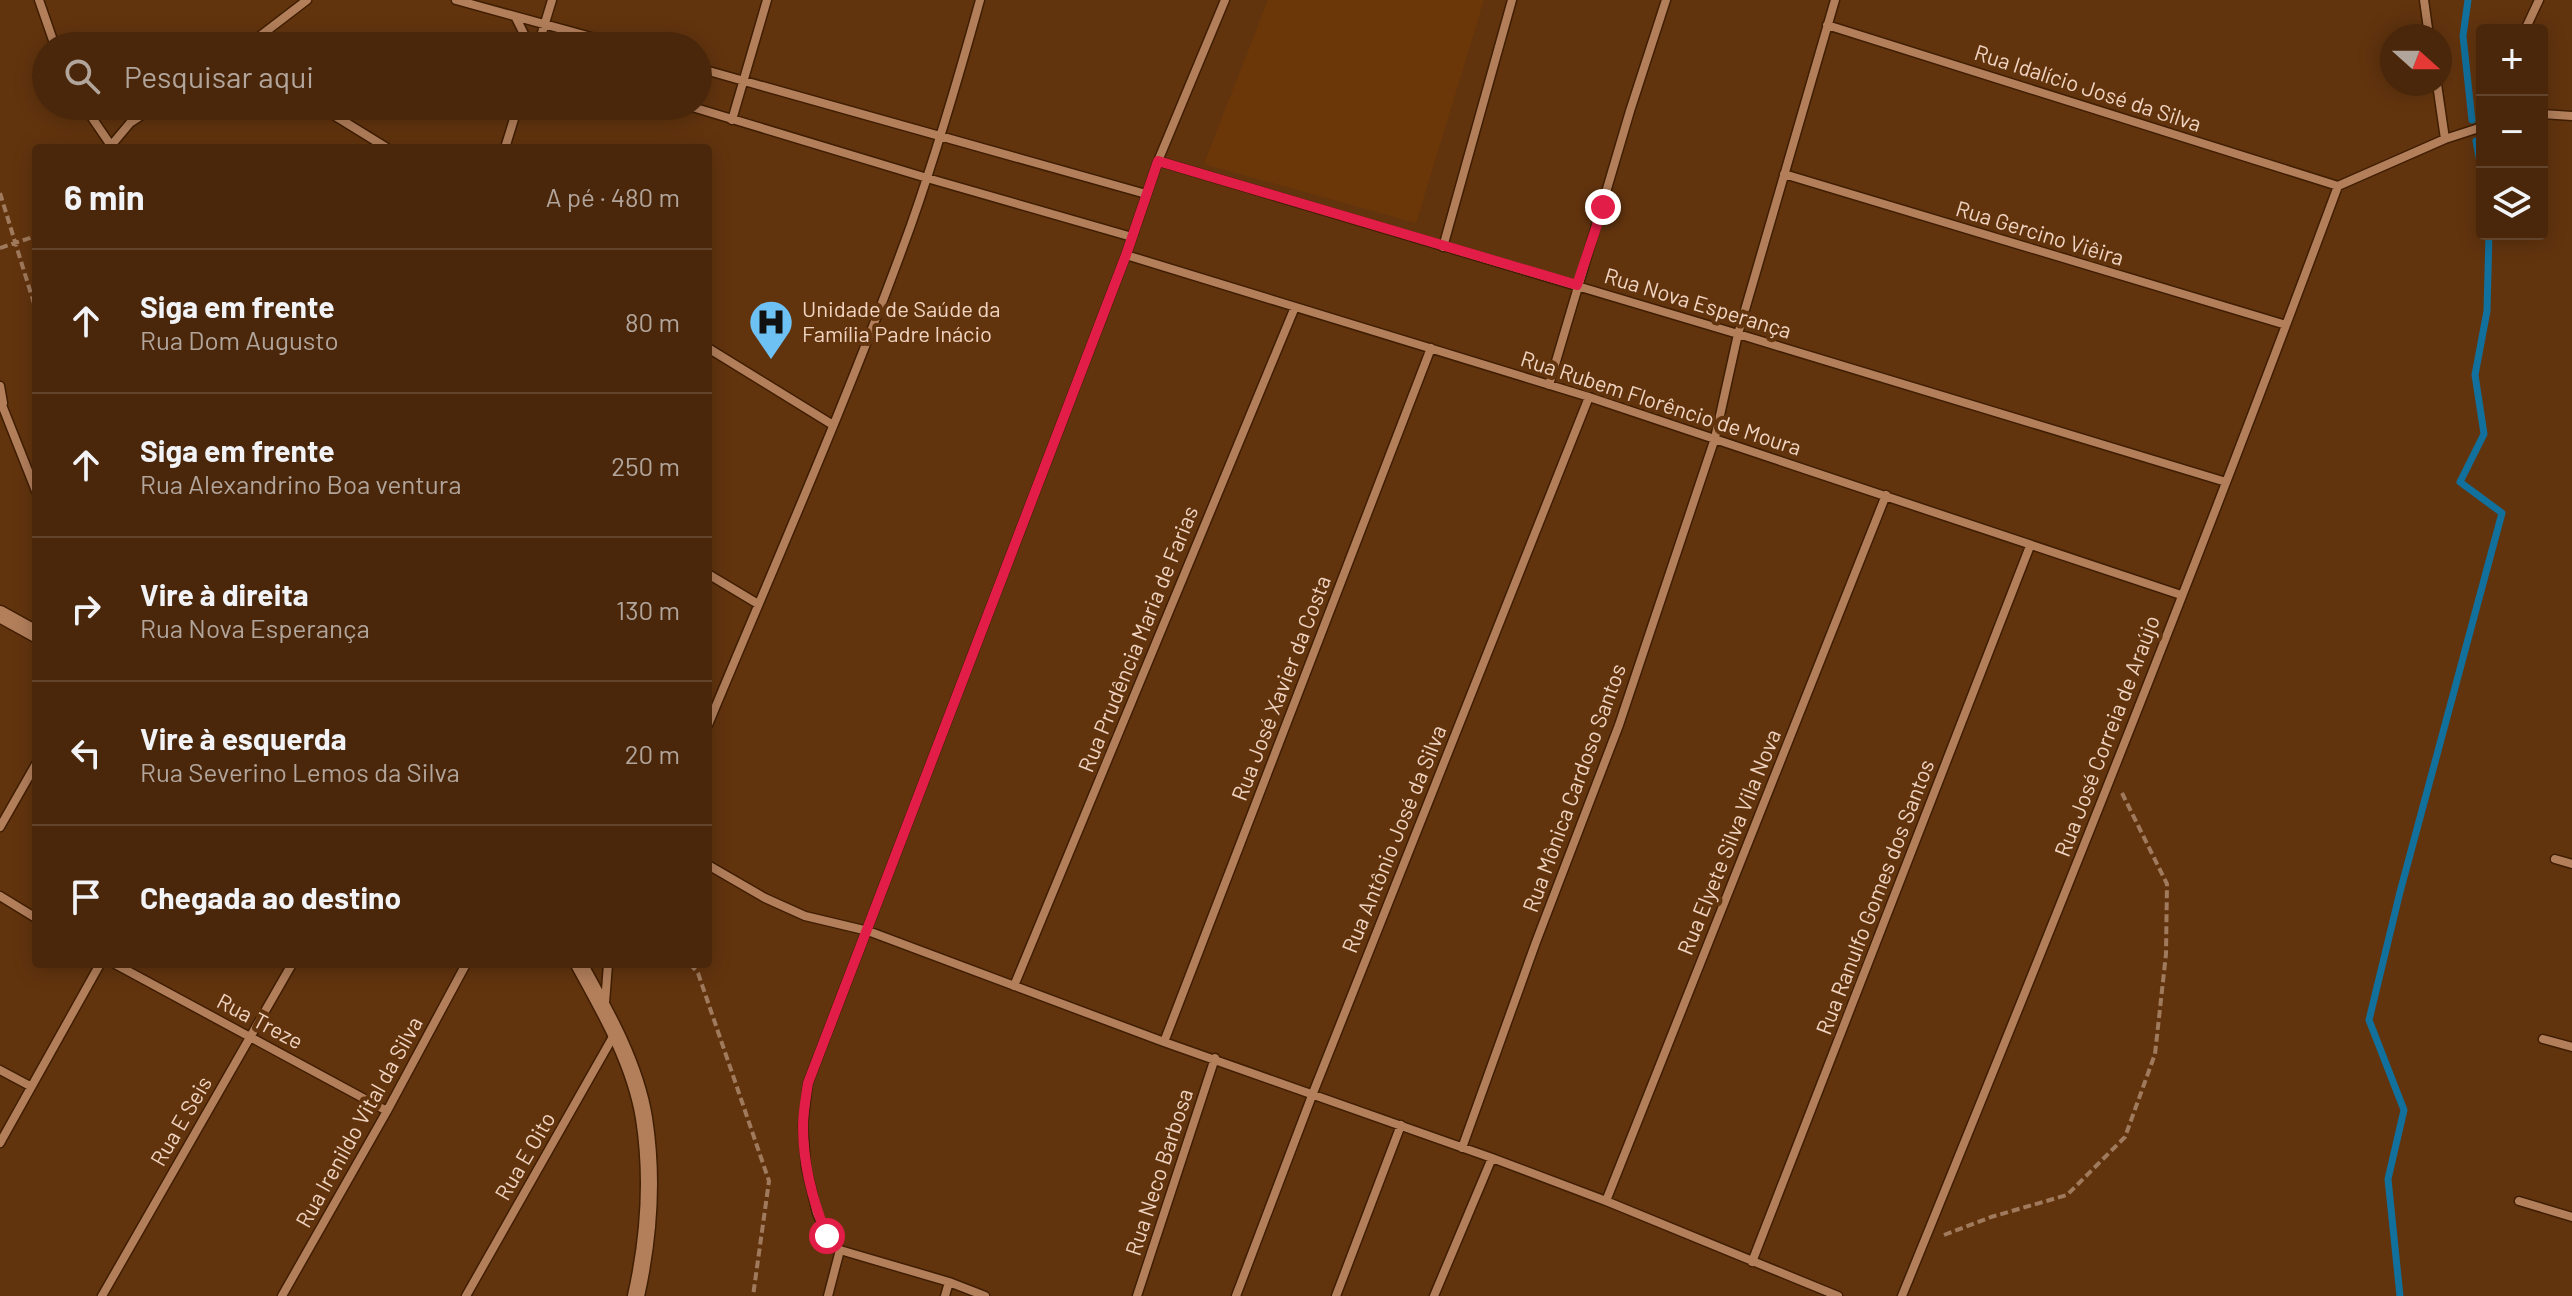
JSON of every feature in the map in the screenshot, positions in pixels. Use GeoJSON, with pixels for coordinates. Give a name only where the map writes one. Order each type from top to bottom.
{"type":"FeatureCollection","features":[{"type":"Feature","properties":{"kind":"street"},"geometry":{"type":"LineString","coordinates":[[39,0],[50,32]]}},
{"type":"Feature","properties":{"kind":"street"},"geometry":{"type":"LineString","coordinates":[[265,32],[307,0]]}},
{"type":"Feature","properties":{"kind":"street"},"geometry":{"type":"LineString","coordinates":[[456,0],[576,32]]}},
{"type":"Feature","properties":{"kind":"street"},"geometry":{"type":"LineString","coordinates":[[542,32],[552,0]]}},
{"type":"Feature","properties":{"kind":"street"},"geometry":{"type":"LineString","coordinates":[[732,120],[767,0]]}},
{"type":"Feature","properties":{"kind":"street"},"geometry":{"type":"LineString","coordinates":[[712,715],[833,425],[910,227],[941,136],[980,0]]}},
{"type":"Feature","properties":{"kind":"street"},"geometry":{"type":"LineString","coordinates":[[985,1296],[949,1282],[840,1250],[827,1236],[817,1213],[806,1167],[803,1125],[808,1083],[1126,255],[1158,161],[1225,0]]}},
{"type":"Feature","properties":{"kind":"street"},"geometry":{"type":"LineString","coordinates":[[1443,247],[1512,0]]}},
{"type":"Feature","properties":{"kind":"street"},"geometry":{"type":"LineString","coordinates":[[1549,385],[1666,0]]}},
{"type":"Feature","properties":{"kind":"street","name":"Rua Mônica Cardoso Santos"},"geometry":{"type":"LineString","coordinates":[[1462,1148],[1619,725],[1715,438],[1738,334],[1835,0]]}},
{"type":"Feature","properties":{"kind":"street"},"geometry":{"type":"LineString","coordinates":[[2424,0],[2427,24]]}},
{"type":"Feature","properties":{"kind":"street"},"geometry":{"type":"LineString","coordinates":[[2528,24],[2539,0]]}},
{"type":"Feature","properties":{"kind":"street"},"geometry":{"type":"LineString","coordinates":[[516,18],[523,32]]}},
{"type":"Feature","properties":{"kind":"street","name":"Rua Idalício José da Silva"},"geometry":{"type":"LineString","coordinates":[[1827,25],[2338,186]]}},
{"type":"Feature","properties":{"kind":"street"},"geometry":{"type":"LineString","coordinates":[[712,72],[1146,194]]}},
{"type":"Feature","properties":{"kind":"street"},"geometry":{"type":"LineString","coordinates":[[2439,96],[2445,139]]}},
{"type":"Feature","properties":{"kind":"street"},"geometry":{"type":"LineString","coordinates":[[712,113],[1132,237]]}},
{"type":"Feature","properties":{"kind":"street"},"geometry":{"type":"LineString","coordinates":[[2548,114],[2572,116]]}},
{"type":"Feature","properties":{"kind":"street"},"geometry":{"type":"LineString","coordinates":[[93,120],[109,144]]}},
{"type":"Feature","properties":{"kind":"street"},"geometry":{"type":"LineString","coordinates":[[112,144],[135,120]]}},
{"type":"Feature","properties":{"kind":"street"},"geometry":{"type":"LineString","coordinates":[[342,120],[381,144]]}},
{"type":"Feature","properties":{"kind":"street"},"geometry":{"type":"LineString","coordinates":[[506,144],[514,120]]}},
{"type":"Feature","properties":{"kind":"street"},"geometry":{"type":"LineString","coordinates":[[2338,186],[2445,139],[2476,129]]}},
{"type":"Feature","properties":{"kind":"street","name":"Rua Nova Esperança"},"geometry":{"type":"LineString","coordinates":[[1158,161],[2226,482]]}},
{"type":"Feature","properties":{"kind":"street","name":"Rua Gercino Viêira"},"geometry":{"type":"LineString","coordinates":[[1784,174],[2286,325]]}},
{"type":"Feature","properties":{"kind":"street","name":"Rua José Correia de Araújo"},"geometry":{"type":"LineString","coordinates":[[1902,1296],[2048,938],[2338,186]]}},
{"type":"Feature","properties":{"kind":"street","name":"Rua Rubem Florêncio de Moura"},"geometry":{"type":"LineString","coordinates":[[1126,255],[1589,397],[2181,595]]}},
{"type":"Feature","properties":{"kind":"street","name":"Rua Prudência Maria de Farias"},"geometry":{"type":"LineString","coordinates":[[1014,986],[1295,307]]}},
{"type":"Feature","properties":{"kind":"street","name":"Rua José Xavier da Costa"},"geometry":{"type":"LineString","coordinates":[[1164,1042],[1431,348]]}},
{"type":"Feature","properties":{"kind":"street"},"geometry":{"type":"LineString","coordinates":[[712,350],[833,425]]}},
{"type":"Feature","properties":{"kind":"street"},"geometry":{"type":"LineString","coordinates":[[0,386],[2,402],[32,482]]}},
{"type":"Feature","properties":{"kind":"street","name":"Rua Antônio José da Silva"},"geometry":{"type":"LineString","coordinates":[[1236,1296],[1313,1093],[1589,397]]}},
{"type":"Feature","properties":{"kind":"street","name":"Rua Elyete Silva Vila Nova"},"geometry":{"type":"LineString","coordinates":[[1606,1201],[1886,495]]}},
{"type":"Feature","properties":{"kind":"street","name":"Rua Ranulfo Gomes dos Santos"},"geometry":{"type":"LineString","coordinates":[[1752,1262],[2030,546]]}},
{"type":"Feature","properties":{"kind":"street"},"geometry":{"type":"LineString","coordinates":[[712,576],[758,604]]}},
{"type":"Feature","properties":{"kind":"street"},"geometry":{"type":"LineString","coordinates":[[0,614],[32,632]]}},
{"type":"Feature","properties":{"kind":"street"},"geometry":{"type":"LineString","coordinates":[[0,827],[32,771]]}},
{"type":"Feature","properties":{"kind":"street"},"geometry":{"type":"LineString","coordinates":[[2555,859],[2572,864]]}},
{"type":"Feature","properties":{"kind":"street"},"geometry":{"type":"LineString","coordinates":[[712,868],[805,916],[868,931],[1164,1042],[1492,1158],[1838,1296]]}},
{"type":"Feature","properties":{"kind":"street"},"geometry":{"type":"LineString","coordinates":[[0,896],[32,916]]}},
{"type":"Feature","properties":{"kind":"street"},"geometry":{"type":"LineString","coordinates":[[0,1143],[98,968]]}},
{"type":"Feature","properties":{"kind":"street","name":"Rua Treze"},"geometry":{"type":"LineString","coordinates":[[123,968],[387,1111]]}},
{"type":"Feature","properties":{"kind":"street","name":"Rua E Seis"},"geometry":{"type":"LineString","coordinates":[[102,1296],[290,968]]}},
{"type":"Feature","properties":{"kind":"street","name":"Rua Irenildo Vital da Silva"},"geometry":{"type":"LineString","coordinates":[[282,1296],[464,968]]}},
{"type":"Feature","properties":{"kind":"street"},"geometry":{"type":"LineString","coordinates":[[581,968],[615,1034],[644,1116],[649,1174],[644,1259],[636,1296]]}},
{"type":"Feature","properties":{"kind":"street"},"geometry":{"type":"LineString","coordinates":[[604,1009],[608,968]]}},
{"type":"Feature","properties":{"kind":"street","name":"Rua E Oito"},"geometry":{"type":"LineString","coordinates":[[466,1296],[615,1034]]}},
{"type":"Feature","properties":{"kind":"street"},"geometry":{"type":"LineString","coordinates":[[2543,1039],[2572,1047]]}},
{"type":"Feature","properties":{"kind":"street","name":"Rua Neco Barbosa"},"geometry":{"type":"LineString","coordinates":[[1137,1296],[1215,1058]]}},
{"type":"Feature","properties":{"kind":"street"},"geometry":{"type":"LineString","coordinates":[[0,1070],[30,1086]]}},
{"type":"Feature","properties":{"kind":"street"},"geometry":{"type":"LineString","coordinates":[[1336,1296],[1401,1125]]}},
{"type":"Feature","properties":{"kind":"street"},"geometry":{"type":"LineString","coordinates":[[1434,1296],[1492,1158]]}},
{"type":"Feature","properties":{"kind":"street"},"geometry":{"type":"LineString","coordinates":[[2519,1201],[2572,1217]]}},
{"type":"Feature","properties":{"kind":"street"},"geometry":{"type":"LineString","coordinates":[[828,1296],[840,1250]]}},
{"type":"Feature","properties":{"kind":"street"},"geometry":{"type":"LineString","coordinates":[[945,1296],[949,1282]]}},
{"type":"Feature","properties":{"kind":"path"},"geometry":{"type":"LineString","coordinates":[[0,193],[32,298]]}},
{"type":"Feature","properties":{"kind":"path"},"geometry":{"type":"LineString","coordinates":[[0,248],[32,237]]}},
{"type":"Feature","properties":{"kind":"path"},"geometry":{"type":"LineString","coordinates":[[1924,1243],[1991,1217],[2067,1195],[2125,1137],[2155,1054],[2166,954],[2167,884],[2112,773]]}},
{"type":"Feature","properties":{"kind":"path"},"geometry":{"type":"LineString","coordinates":[[694,968],[698,973],[769,1181],[753,1296]]}},
{"type":"Feature","properties":{"kind":"shaded area"},"geometry":{"type":"Polygon","coordinates":[[[1268,0],[1484,0],[1416,223],[1204,164],[1268,0]]]}},
{"type":"Feature","properties":{"kind":"waterway"},"geometry":{"type":"LineString","coordinates":[[2468,0],[2463,36],[2472,120]]}},
{"type":"Feature","properties":{"kind":"waterway"},"geometry":{"type":"LineString","coordinates":[[2400,1296],[2388,1179],[2404,1110],[2369,1020],[2400,892],[2502,513],[2460,482],[2484,434],[2475,375],[2487,311],[2489,240]]}},
{"type":"Feature","properties":{"kind":"place","name":"Unidade de Saúde da Família Padre Inácio"},"geometry":{"type":"Point","coordinates":[771,361]}},
{"type":"Feature","properties":{"kind":"route"},"geometry":{"type":"LineString","coordinates":[[827,1236],[817,1213],[806,1167],[803,1125],[808,1083],[1126,255],[1158,161],[1577,285],[1603,207]]}}]}
